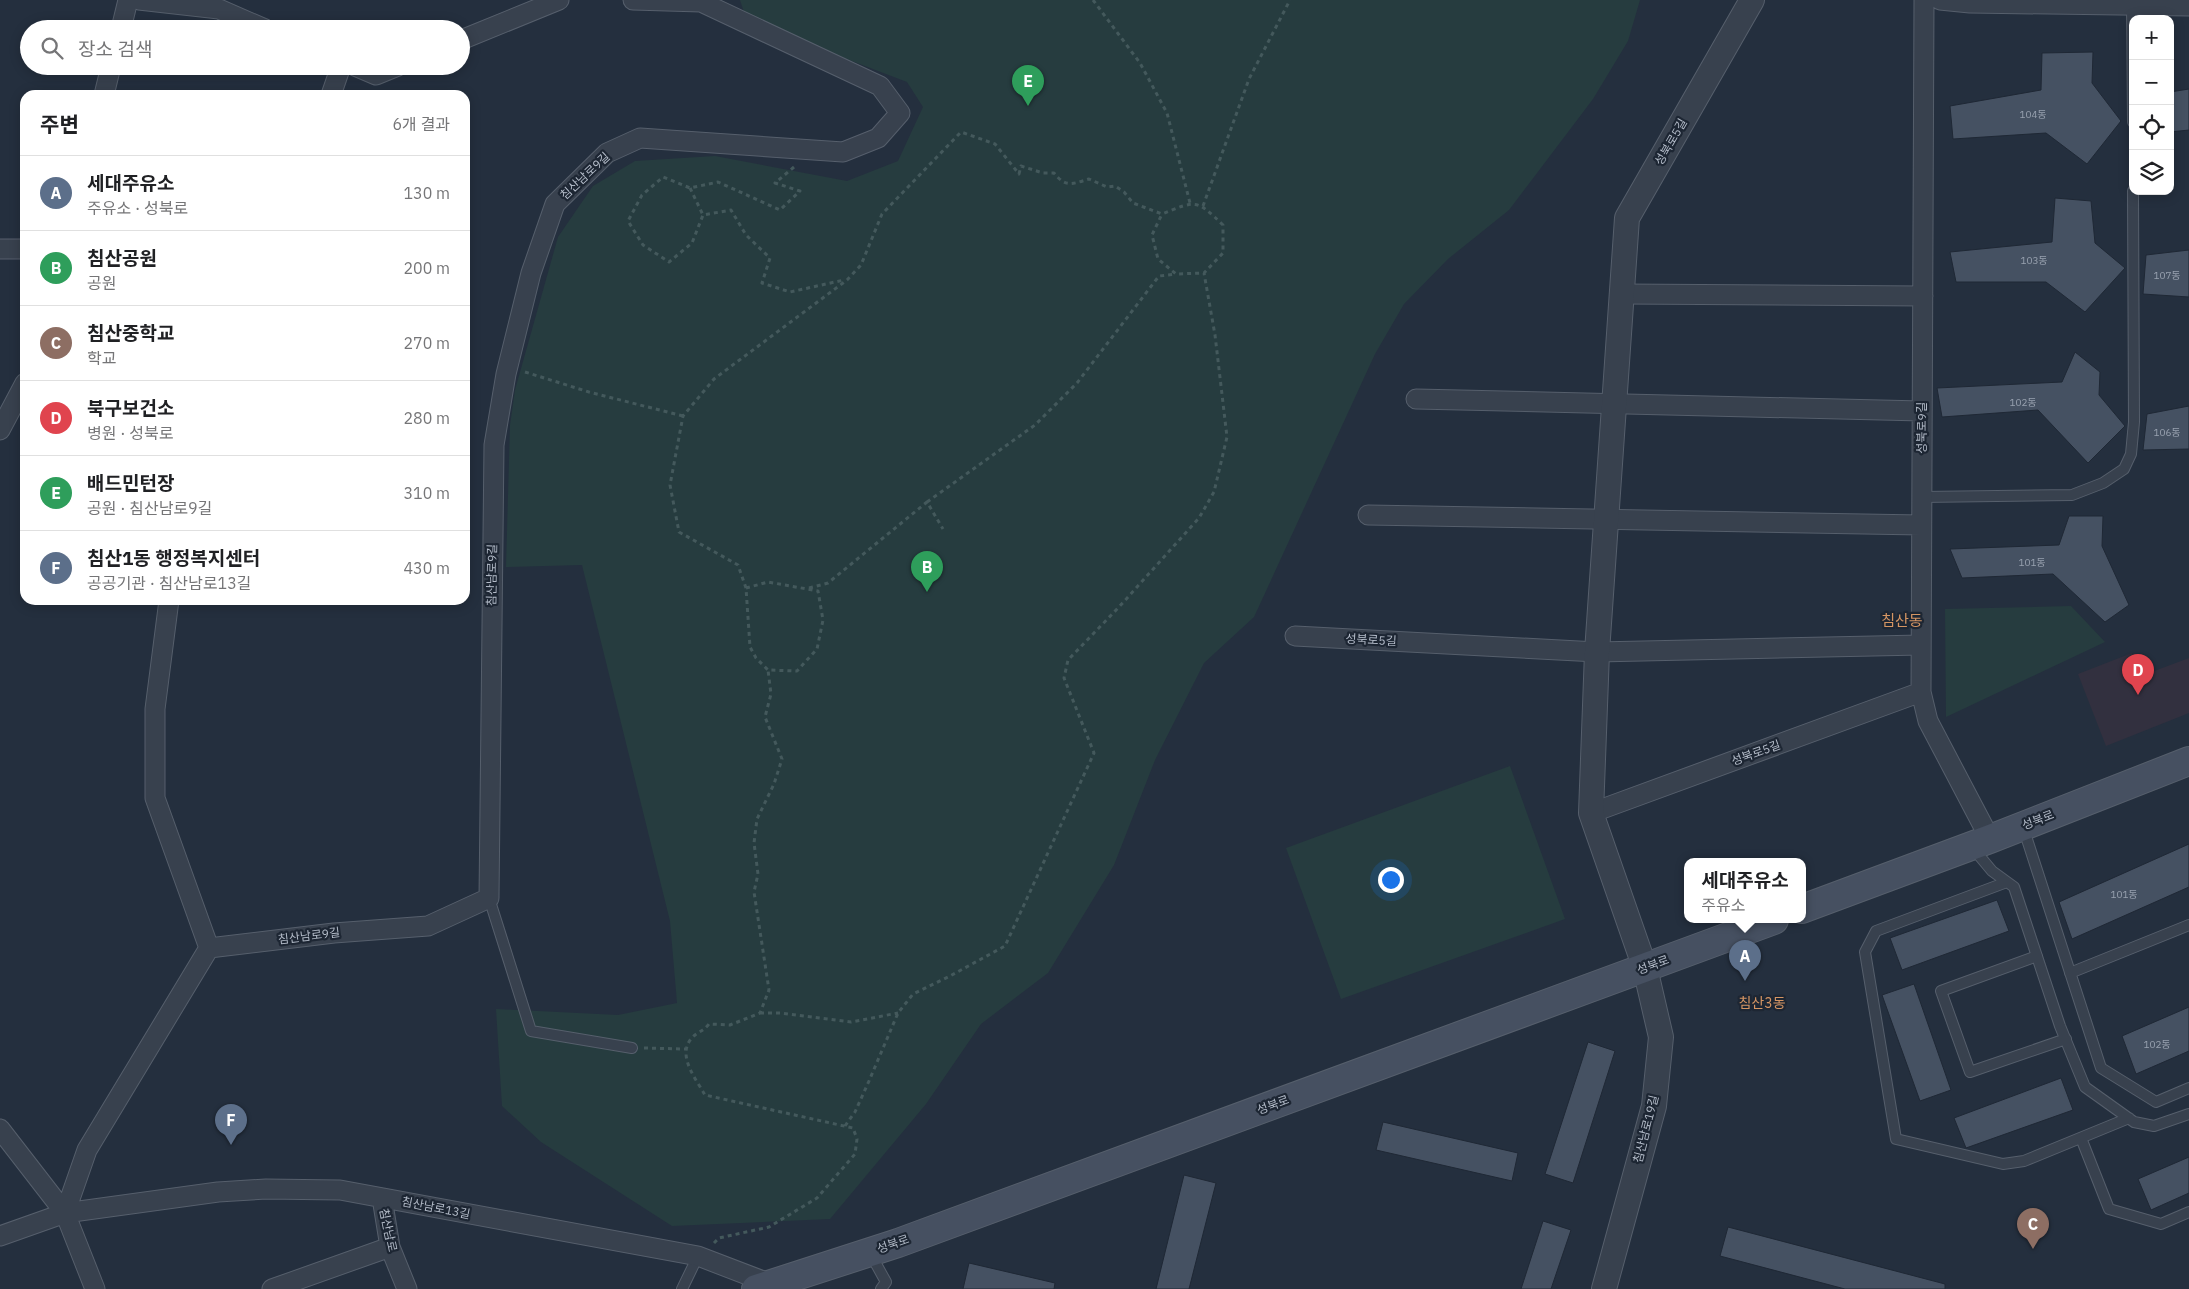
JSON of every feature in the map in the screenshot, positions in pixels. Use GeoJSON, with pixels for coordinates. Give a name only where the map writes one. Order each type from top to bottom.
{"type":"FeatureCollection","features":[{"type":"Feature","properties":{"kind":"main road","name":"성북로"},"geometry":{"type":"LineString","coordinates":[[1806,908],[1981,843],[2189,761]]}},
{"type":"Feature","properties":{"kind":"main road","name":"성북로"},"geometry":{"type":"LineString","coordinates":[[772,1288],[1766,923]]}},
{"type":"Feature","properties":{"kind":"street"},"geometry":{"type":"LineString","coordinates":[[123,20],[128,0]]}},
{"type":"Feature","properties":{"kind":"street"},"geometry":{"type":"LineString","coordinates":[[139,0],[220,5],[248,20]]}},
{"type":"Feature","properties":{"kind":"street"},"geometry":{"type":"LineString","coordinates":[[470,36],[559,0]]}},
{"type":"Feature","properties":{"kind":"street"},"geometry":{"type":"LineString","coordinates":[[633,0],[701,1]]}},
{"type":"Feature","properties":{"kind":"street","name":"성북로5길"},"geometry":{"type":"LineString","coordinates":[[1645,968],[1591,813],[1606,519],[1627,218],[1752,0]]}},
{"type":"Feature","properties":{"kind":"street","name":"성북로9길"},"geometry":{"type":"LineString","coordinates":[[1924,0],[1921,692],[1928,721],[1981,843]]}},
{"type":"Feature","properties":{"kind":"street"},"geometry":{"type":"LineString","coordinates":[[1940,0],[1970,3],[2189,6]]}},
{"type":"Feature","properties":{"kind":"street","name":"침산남로9길"},"geometry":{"type":"LineString","coordinates":[[209,948],[334,933],[428,926],[489,898],[494,446],[508,367],[531,273],[555,204],[606,153],[640,138],[843,152],[878,138],[900,113],[880,86],[701,1]]}},
{"type":"Feature","properties":{"kind":"street"},"geometry":{"type":"LineString","coordinates":[[105,90],[109,75]]}},
{"type":"Feature","properties":{"kind":"street"},"geometry":{"type":"LineString","coordinates":[[333,90],[338,75]]}},
{"type":"Feature","properties":{"kind":"street"},"geometry":{"type":"LineString","coordinates":[[0,248],[20,249]]}},
{"type":"Feature","properties":{"kind":"street"},"geometry":{"type":"LineString","coordinates":[[1622,294],[1922,296]]}},
{"type":"Feature","properties":{"kind":"street"},"geometry":{"type":"LineString","coordinates":[[0,430],[20,392]]}},
{"type":"Feature","properties":{"kind":"street"},"geometry":{"type":"LineString","coordinates":[[1416,399],[1922,411]]}},
{"type":"Feature","properties":{"kind":"street"},"geometry":{"type":"LineString","coordinates":[[1368,515],[1921,525]]}},
{"type":"Feature","properties":{"kind":"street"},"geometry":{"type":"LineString","coordinates":[[65,1213],[87,1150],[209,948],[155,798],[155,709],[167,605]]}},
{"type":"Feature","properties":{"kind":"street","name":"성북로5길"},"geometry":{"type":"LineString","coordinates":[[1295,636],[1598,652],[1921,645]]}},
{"type":"Feature","properties":{"kind":"street","name":"성북로5길"},"geometry":{"type":"LineString","coordinates":[[1591,813],[1921,692]]}},
{"type":"Feature","properties":{"kind":"street","name":"침산남로19길"},"geometry":{"type":"LineString","coordinates":[[1604,1289],[1654,1106],[1661,1037],[1645,968]]}},
{"type":"Feature","properties":{"kind":"street"},"geometry":{"type":"LineString","coordinates":[[0,1129],[65,1213],[94,1289]]}},
{"type":"Feature","properties":{"kind":"street","name":"침산남로13길"},"geometry":{"type":"LineString","coordinates":[[0,1236],[65,1213],[218,1192],[266,1189],[340,1190],[698,1256],[772,1288]]}},
{"type":"Feature","properties":{"kind":"street","name":"침산남로"},"geometry":{"type":"LineString","coordinates":[[382,1198],[390,1247],[407,1289]]}},
{"type":"Feature","properties":{"kind":"street"},"geometry":{"type":"LineString","coordinates":[[272,1289],[390,1247]]}},
{"type":"Feature","properties":{"kind":"lane"},"geometry":{"type":"LineString","coordinates":[[2132,6],[2133,105]]}},
{"type":"Feature","properties":{"kind":"lane"},"geometry":{"type":"LineString","coordinates":[[1922,497],[2072,496],[2103,484],[2124,469],[2131,454],[2134,422],[2133,195]]}},
{"type":"Feature","properties":{"kind":"lane"},"geometry":{"type":"LineString","coordinates":[[2023,826],[2101,1068],[2156,1102],[2189,1088]]}},
{"type":"Feature","properties":{"kind":"lane"},"geometry":{"type":"LineString","coordinates":[[1981,843],[1992,871],[2014,887],[2066,1039],[2085,1087],[2134,1122],[2154,1126],[2189,1114]]}},
{"type":"Feature","properties":{"kind":"lane"},"geometry":{"type":"LineString","coordinates":[[2007,882],[1876,930],[1865,952],[1896,1139],[2003,1164],[2024,1161],[2129,1118]]}},
{"type":"Feature","properties":{"kind":"lane"},"geometry":{"type":"LineString","coordinates":[[489,898],[532,1031],[632,1048]]}},
{"type":"Feature","properties":{"kind":"lane"},"geometry":{"type":"LineString","coordinates":[[2070,972],[2189,925]]}},
{"type":"Feature","properties":{"kind":"lane"},"geometry":{"type":"LineString","coordinates":[[2037,956],[1941,991],[1970,1072],[2066,1039]]}},
{"type":"Feature","properties":{"kind":"lane"},"geometry":{"type":"LineString","coordinates":[[2081,1138],[2109,1209],[2161,1224],[2189,1212]]}},
{"type":"Feature","properties":{"kind":"lane"},"geometry":{"type":"LineString","coordinates":[[869,1252],[886,1282],[881,1289]]}},
{"type":"Feature","properties":{"kind":"lane"},"geometry":{"type":"LineString","coordinates":[[682,1289],[698,1256]]}},
{"type":"Feature","properties":{"kind":"path"},"geometry":{"type":"LineString","coordinates":[[1093,0],[1140,63],[1167,113],[1190,203]]}},
{"type":"Feature","properties":{"kind":"path"},"geometry":{"type":"LineString","coordinates":[[1203,206],[1249,79],[1290,0]]}},
{"type":"Feature","properties":{"kind":"path"},"geometry":{"type":"LineString","coordinates":[[760,1013],[769,990],[754,892],[758,874],[754,842],[757,819],[774,784],[782,758],[765,717],[771,694],[768,670],[756,658],[750,647],[746,588],[738,565],[679,532],[670,485],[683,416],[714,379],[847,280],[861,265],[882,214],[960,132],[995,144],[1019,174],[1021,166],[1043,173],[1054,173],[1062,182],[1071,184],[1089,179],[1107,187],[1115,186],[1124,192],[1133,203],[1162,214],[1190,203],[1203,206],[1223,225],[1223,253],[1204,273],[1159,276],[1077,383],[1035,425],[927,502],[828,583],[808,589]]}},
{"type":"Feature","properties":{"kind":"path"},"geometry":{"type":"LineString","coordinates":[[690,188],[703,215],[692,242],[669,262],[643,245],[628,221],[642,195],[663,177],[690,188],[718,182],[780,210],[800,191],[776,183],[798,164],[790,160]]}},
{"type":"Feature","properties":{"kind":"path"},"geometry":{"type":"LineString","coordinates":[[703,215],[731,210],[746,236],[770,258],[762,283],[790,292],[847,280]]}},
{"type":"Feature","properties":{"kind":"path"},"geometry":{"type":"LineString","coordinates":[[1162,214],[1152,236],[1158,259],[1176,274]]}},
{"type":"Feature","properties":{"kind":"path"},"geometry":{"type":"LineString","coordinates":[[845,1126],[855,1112],[870,1081],[898,1013],[913,994],[1005,946],[1094,753],[1064,678],[1068,660],[1119,607],[1199,518],[1214,492],[1227,437],[1215,335],[1204,273]]}},
{"type":"Feature","properties":{"kind":"path"},"geometry":{"type":"LineString","coordinates":[[508,367],[589,392],[683,416]]}},
{"type":"Feature","properties":{"kind":"path"},"geometry":{"type":"LineString","coordinates":[[927,502],[943,528]]}},
{"type":"Feature","properties":{"kind":"path"},"geometry":{"type":"LineString","coordinates":[[746,588],[768,582],[818,591],[823,620],[817,649],[797,671],[768,670]]}},
{"type":"Feature","properties":{"kind":"path"},"geometry":{"type":"LineString","coordinates":[[698,1256],[719,1238],[770,1227],[817,1198],[855,1154],[857,1139],[853,1128],[705,1096],[688,1064],[685,1049],[692,1037],[704,1031],[709,1024],[730,1025],[760,1013],[780,1013],[851,1022],[898,1013]]}},
{"type":"Feature","properties":{"kind":"path"},"geometry":{"type":"LineString","coordinates":[[632,1048],[685,1049]]}},
{"type":"Feature","properties":{"kind":"shaded area"},"geometry":{"type":"Polygon","coordinates":[[[2132,653],[2141,676],[2189,658],[2189,713],[2106,746],[2078,674],[2132,653]]]}},
{"type":"Feature","properties":{"kind":"green space"},"geometry":{"type":"Polygon","coordinates":[[[740,0],[1640,0],[1628,41],[1593,99],[1509,210],[1448,259],[1404,304],[1375,354],[1254,617],[1204,663],[1155,760],[1114,865],[1048,973],[981,1024],[926,1104],[830,1219],[672,1226],[541,1142],[502,1106],[496,1009],[618,1015],[677,1003],[670,921],[582,565],[506,567],[510,425],[515,390],[558,237],[593,186],[635,161],[715,156],[847,181],[898,161],[923,107],[907,82],[747,21],[740,0]]]}},
{"type":"Feature","properties":{"kind":"green space"},"geometry":{"type":"Polygon","coordinates":[[[2071,606],[2105,642],[1946,717],[1945,609],[2071,606]]]}},
{"type":"Feature","properties":{"kind":"green space"},"geometry":{"type":"Polygon","coordinates":[[[1510,766],[1565,919],[1341,999],[1286,848],[1510,766]]]}},
{"type":"Feature","properties":{"kind":"building"},"geometry":{"type":"Polygon","coordinates":[[[2093,52],[2092,83],[2121,121],[2087,164],[2046,133],[1953,139],[1950,106],[2041,90],[2042,53],[2093,52]]]}},
{"type":"Feature","properties":{"kind":"building"},"geometry":{"type":"Polygon","coordinates":[[[2189,89],[2189,130],[2174,132],[2174,91],[2189,89]]]}},
{"type":"Feature","properties":{"kind":"building"},"geometry":{"type":"Polygon","coordinates":[[[2055,198],[2091,201],[2095,243],[2125,268],[2085,312],[2046,282],[1956,282],[1950,252],[2052,242],[2055,198]]]}},
{"type":"Feature","properties":{"kind":"building"},"geometry":{"type":"Polygon","coordinates":[[[2189,250],[2189,297],[2143,294],[2146,255],[2189,250]]]}},
{"type":"Feature","properties":{"kind":"building"},"geometry":{"type":"Polygon","coordinates":[[[2075,352],[2100,372],[2099,395],[2125,426],[2088,463],[2038,410],[1942,417],[1937,388],[2062,382],[2075,352]]]}},
{"type":"Feature","properties":{"kind":"building"},"geometry":{"type":"Polygon","coordinates":[[[2189,406],[2189,449],[2143,450],[2147,414],[2189,406]]]}},
{"type":"Feature","properties":{"kind":"building"},"geometry":{"type":"Polygon","coordinates":[[[2069,516],[2103,516],[2102,546],[2129,605],[2105,622],[2053,574],[1962,578],[1950,549],[2059,545],[2069,516]]]}},
{"type":"Feature","properties":{"kind":"building"},"geometry":{"type":"Polygon","coordinates":[[[2189,844],[2189,887],[2072,939],[2059,902],[2189,844]]]}},
{"type":"Feature","properties":{"kind":"building"},"geometry":{"type":"Polygon","coordinates":[[[1997,900],[2009,931],[1902,970],[1890,938],[1997,900]]]}},
{"type":"Feature","properties":{"kind":"building"},"geometry":{"type":"Polygon","coordinates":[[[1914,984],[1951,1090],[1920,1101],[1882,995],[1914,984]]]}},
{"type":"Feature","properties":{"kind":"building"},"geometry":{"type":"Polygon","coordinates":[[[2189,1007],[2189,1051],[2136,1074],[2122,1036],[2189,1007]]]}},
{"type":"Feature","properties":{"kind":"building"},"geometry":{"type":"Polygon","coordinates":[[[1588,1042],[1615,1051],[1573,1183],[1545,1174],[1588,1042]]]}},
{"type":"Feature","properties":{"kind":"building"},"geometry":{"type":"Polygon","coordinates":[[[2061,1078],[2073,1110],[1966,1148],[1954,1118],[2061,1078]]]}},
{"type":"Feature","properties":{"kind":"building"},"geometry":{"type":"Polygon","coordinates":[[[1383,1122],[1518,1153],[1512,1181],[1376,1150],[1383,1122]]]}},
{"type":"Feature","properties":{"kind":"building"},"geometry":{"type":"Polygon","coordinates":[[[2189,1157],[2189,1193],[2151,1210],[2138,1179],[2189,1157]]]}},
{"type":"Feature","properties":{"kind":"building"},"geometry":{"type":"Polygon","coordinates":[[[1184,1175],[1216,1183],[1189,1289],[1156,1289],[1184,1175]]]}},
{"type":"Feature","properties":{"kind":"building"},"geometry":{"type":"Polygon","coordinates":[[[1543,1221],[1571,1230],[1551,1289],[1521,1289],[1543,1221]]]}},
{"type":"Feature","properties":{"kind":"building"},"geometry":{"type":"Polygon","coordinates":[[[1728,1227],[1945,1284],[1945,1289],[1845,1289],[1720,1256],[1728,1227]]]}},
{"type":"Feature","properties":{"kind":"building"},"geometry":{"type":"Polygon","coordinates":[[[969,1263],[1055,1283],[1054,1289],[963,1289],[969,1263]]]}},
{"type":"Feature","properties":{"kind":"place","name":"배드민턴장"},"geometry":{"type":"Point","coordinates":[1028,106]}},
{"type":"Feature","properties":{"kind":"place","name":"침산공원"},"geometry":{"type":"Point","coordinates":[927,592]}},
{"type":"Feature","properties":{"kind":"place","name":"북구보건소"},"geometry":{"type":"Point","coordinates":[2138,695]}},
{"type":"Feature","properties":{"kind":"place","name":"세대주유소"},"geometry":{"type":"Point","coordinates":[1745,981]}},
{"type":"Feature","properties":{"kind":"place","name":"침산1동 행정복지센터"},"geometry":{"type":"Point","coordinates":[231,1145]}},
{"type":"Feature","properties":{"kind":"place","name":"침산중학교"},"geometry":{"type":"Point","coordinates":[2033,1249]}},
{"type":"Feature","properties":{"kind":"district","name":"침산동"},"geometry":{"type":"Point","coordinates":[1902,621]}},
{"type":"Feature","properties":{"kind":"district","name":"침산3동"},"geometry":{"type":"Point","coordinates":[1762,1003]}}]}
